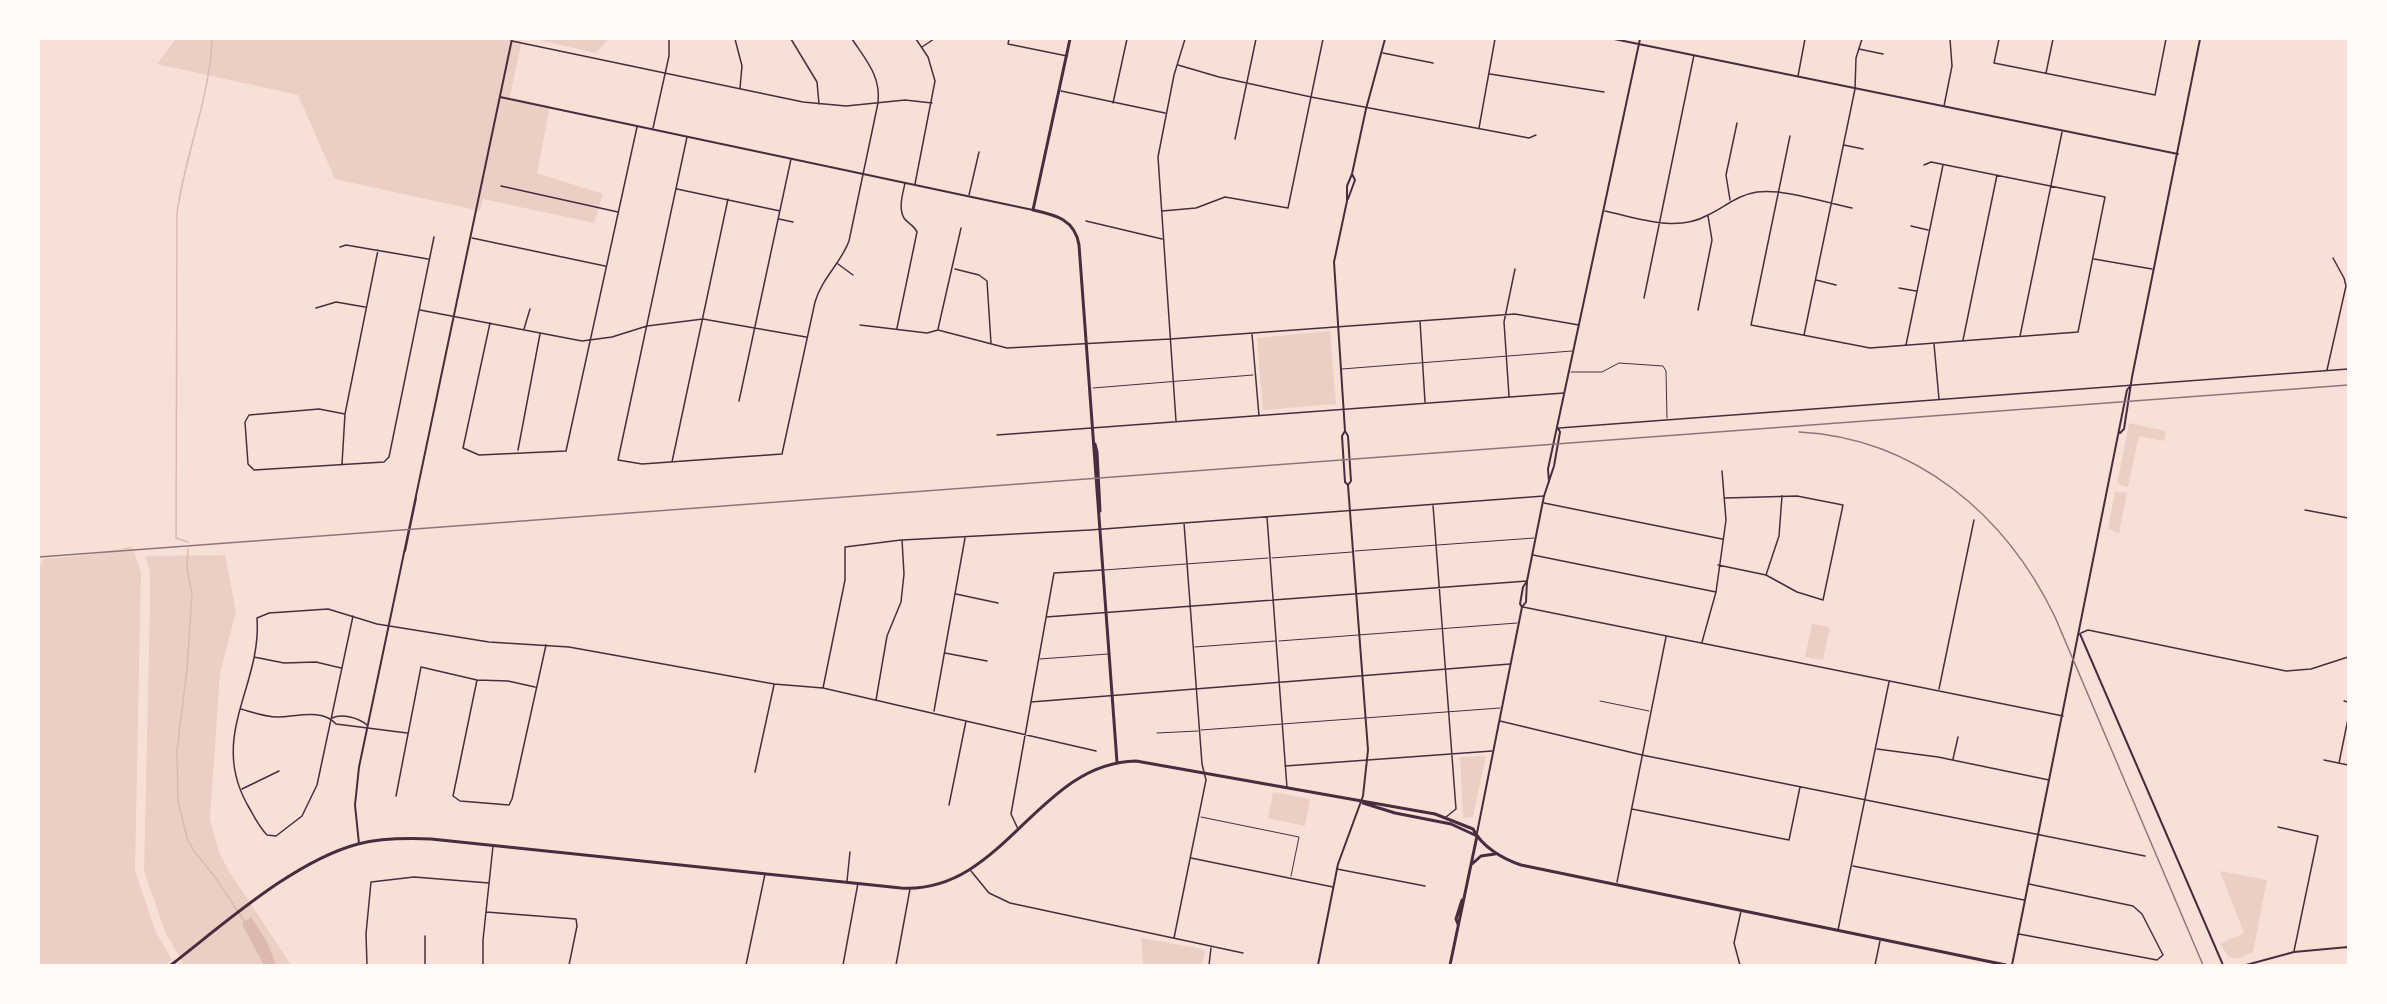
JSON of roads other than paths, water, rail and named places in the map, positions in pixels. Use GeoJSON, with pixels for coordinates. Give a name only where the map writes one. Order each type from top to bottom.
{"type":"FeatureCollection","features":[{"type":"Feature","properties":{"kind":"main road"},"geometry":{"type":"LineString","coordinates":[[1070,39],[1033,210],[1056,215],[1072,226],[1078,239],[1094,442],[1097,452],[1100,529],[1118,762]]}},
{"type":"Feature","properties":{"kind":"main road"},"geometry":{"type":"LineString","coordinates":[[171,965],[273,889],[310,865],[359,844],[419,838],[910,888],[941,884],[971,871],[1076,779],[1095,768],[1118,762],[1146,762],[1446,817],[1473,829],[1477,836],[1450,965]]}},
{"type":"Feature","properties":{"kind":"main road"},"geometry":{"type":"LineString","coordinates":[[1361,802],[1395,813],[1451,824],[1477,836],[1497,854],[1530,868],[2006,965]]}},
{"type":"Feature","properties":{"kind":"main road"},"geometry":{"type":"LineString","coordinates":[[1470,865],[1481,856],[1497,854]]}},
{"type":"Feature","properties":{"kind":"street"},"geometry":{"type":"LineString","coordinates":[[653,129],[665,73],[669,39]]}},
{"type":"Feature","properties":{"kind":"street"},"geometry":{"type":"LineString","coordinates":[[735,39],[742,66],[739,89]]}},
{"type":"Feature","properties":{"kind":"street"},"geometry":{"type":"LineString","coordinates":[[791,39],[817,82],[819,105]]}},
{"type":"Feature","properties":{"kind":"street"},"geometry":{"type":"LineString","coordinates":[[687,137],[618,460],[642,464],[782,454],[818,293],[838,263],[849,241],[878,103],[879,87],[875,73],[852,39]]}},
{"type":"Feature","properties":{"kind":"street"},"geometry":{"type":"LineString","coordinates":[[915,185],[932,103],[934,73],[916,39]]}},
{"type":"Feature","properties":{"kind":"street"},"geometry":{"type":"LineString","coordinates":[[922,47],[934,39]]}},
{"type":"Feature","properties":{"kind":"street"},"geometry":{"type":"LineString","coordinates":[[1009,39],[1008,44],[1067,56]]}},
{"type":"Feature","properties":{"kind":"street"},"geometry":{"type":"LineString","coordinates":[[1113,102],[1127,39]]}},
{"type":"Feature","properties":{"kind":"street"},"geometry":{"type":"LineString","coordinates":[[1176,422],[1158,157],[1177,64],[1185,39]]}},
{"type":"Feature","properties":{"kind":"street"},"geometry":{"type":"LineString","coordinates":[[1235,139],[1256,39]]}},
{"type":"Feature","properties":{"kind":"street"},"geometry":{"type":"LineString","coordinates":[[1161,211],[1196,208],[1225,197],[1287,208],[1323,39]]}},
{"type":"Feature","properties":{"kind":"street"},"geometry":{"type":"LineString","coordinates":[[1317,965],[1337,869],[1361,802],[1368,760],[1348,485],[1350,481],[1348,436],[1345,431],[1343,410],[1333,271],[1347,201],[1347,186],[1352,174],[1366,109],[1385,39]]}},
{"type":"Feature","properties":{"kind":"street"},"geometry":{"type":"LineString","coordinates":[[1479,129],[1495,39]]}},
{"type":"Feature","properties":{"kind":"street"},"geometry":{"type":"LineString","coordinates":[[1614,39],[2178,154]]}},
{"type":"Feature","properties":{"kind":"street"},"geometry":{"type":"LineString","coordinates":[[1477,836],[1510,664],[1522,607],[1526,602],[1527,580],[1544,496],[1558,447],[1558,428],[1569,371],[1640,39]]}},
{"type":"Feature","properties":{"kind":"street"},"geometry":{"type":"LineString","coordinates":[[1798,77],[1805,39]]}},
{"type":"Feature","properties":{"kind":"street"},"geometry":{"type":"LineString","coordinates":[[1804,336],[1855,88],[1858,48],[1862,39]]}},
{"type":"Feature","properties":{"kind":"street"},"geometry":{"type":"LineString","coordinates":[[1944,106],[1952,66],[1950,39]]}},
{"type":"Feature","properties":{"kind":"street"},"geometry":{"type":"LineString","coordinates":[[1999,39],[1995,63],[2155,95],[2166,39]]}},
{"type":"Feature","properties":{"kind":"street"},"geometry":{"type":"LineString","coordinates":[[2046,73],[2053,39]]}},
{"type":"Feature","properties":{"kind":"street"},"geometry":{"type":"LineString","coordinates":[[2120,434],[2124,429],[2130,401],[2131,385],[2200,39]]}},
{"type":"Feature","properties":{"kind":"street"},"geometry":{"type":"LineString","coordinates":[[359,844],[355,789],[387,626],[405,551],[512,40],[819,105],[905,100],[932,103]]}},
{"type":"Feature","properties":{"kind":"street"},"geometry":{"type":"LineString","coordinates":[[1858,48],[1883,54]]}},
{"type":"Feature","properties":{"kind":"street"},"geometry":{"type":"LineString","coordinates":[[1382,53],[1433,63]]}},
{"type":"Feature","properties":{"kind":"street"},"geometry":{"type":"LineString","coordinates":[[1644,298],[1694,56]]}},
{"type":"Feature","properties":{"kind":"street"},"geometry":{"type":"LineString","coordinates":[[1177,64],[1247,84],[1366,109],[1529,138],[1536,135]]}},
{"type":"Feature","properties":{"kind":"street"},"geometry":{"type":"LineString","coordinates":[[1490,74],[1604,93]]}},
{"type":"Feature","properties":{"kind":"street"},"geometry":{"type":"LineString","coordinates":[[1058,91],[1166,114]]}},
{"type":"Feature","properties":{"kind":"street"},"geometry":{"type":"LineString","coordinates":[[500,97],[1033,210]]}},
{"type":"Feature","properties":{"kind":"street"},"geometry":{"type":"LineString","coordinates":[[1731,201],[1726,175],[1737,123]]}},
{"type":"Feature","properties":{"kind":"street"},"geometry":{"type":"LineString","coordinates":[[490,323],[463,448],[478,455],[566,451],[637,126]]}},
{"type":"Feature","properties":{"kind":"street"},"geometry":{"type":"LineString","coordinates":[[2020,337],[2062,131]]}},
{"type":"Feature","properties":{"kind":"street"},"geometry":{"type":"LineString","coordinates":[[1790,136],[1751,325],[1845,344],[1879,347],[2078,332],[2105,197],[1943,164],[1931,162],[1924,165]]}},
{"type":"Feature","properties":{"kind":"street"},"geometry":{"type":"LineString","coordinates":[[1843,145],[1863,149]]}},
{"type":"Feature","properties":{"kind":"street"},"geometry":{"type":"LineString","coordinates":[[969,196],[979,152]]}},
{"type":"Feature","properties":{"kind":"street"},"geometry":{"type":"LineString","coordinates":[[739,401],[791,159]]}},
{"type":"Feature","properties":{"kind":"street"},"geometry":{"type":"LineString","coordinates":[[1906,345],[1943,164]]}},
{"type":"Feature","properties":{"kind":"street"},"geometry":{"type":"LineString","coordinates":[[1347,201],[1353,189],[1352,174]]}},
{"type":"Feature","properties":{"kind":"street"},"geometry":{"type":"LineString","coordinates":[[1962,341],[1997,175]]}},
{"type":"Feature","properties":{"kind":"street"},"geometry":{"type":"LineString","coordinates":[[897,329],[917,232],[913,224],[903,216],[905,183]]}},
{"type":"Feature","properties":{"kind":"street"},"geometry":{"type":"LineString","coordinates":[[501,186],[619,212]]}},
{"type":"Feature","properties":{"kind":"street"},"geometry":{"type":"LineString","coordinates":[[676,188],[780,211]]}},
{"type":"Feature","properties":{"kind":"street"},"geometry":{"type":"LineString","coordinates":[[1604,211],[1660,223],[1684,223],[1707,216],[1731,201],[1755,193],[1778,194],[1852,208]]}},
{"type":"Feature","properties":{"kind":"street"},"geometry":{"type":"LineString","coordinates":[[672,462],[728,200]]}},
{"type":"Feature","properties":{"kind":"street"},"geometry":{"type":"LineString","coordinates":[[1698,309],[1712,240],[1707,216]]}},
{"type":"Feature","properties":{"kind":"street"},"geometry":{"type":"LineString","coordinates":[[778,219],[794,222]]}},
{"type":"Feature","properties":{"kind":"street"},"geometry":{"type":"LineString","coordinates":[[1086,221],[1163,239]]}},
{"type":"Feature","properties":{"kind":"street"},"geometry":{"type":"LineString","coordinates":[[1911,226],[1929,230]]}},
{"type":"Feature","properties":{"kind":"street"},"geometry":{"type":"LineString","coordinates":[[938,330],[961,228]]}},
{"type":"Feature","properties":{"kind":"street"},"geometry":{"type":"LineString","coordinates":[[345,414],[319,409],[249,415],[245,422],[248,464],[254,470],[384,462],[389,457],[434,237]]}},
{"type":"Feature","properties":{"kind":"street"},"geometry":{"type":"LineString","coordinates":[[471,237],[606,267]]}},
{"type":"Feature","properties":{"kind":"street"},"geometry":{"type":"LineString","coordinates":[[340,247],[346,244],[429,260]]}},
{"type":"Feature","properties":{"kind":"street"},"geometry":{"type":"LineString","coordinates":[[342,464],[345,414],[378,250]]}},
{"type":"Feature","properties":{"kind":"street"},"geometry":{"type":"LineString","coordinates":[[2094,258],[2154,270]]}},
{"type":"Feature","properties":{"kind":"street"},"geometry":{"type":"LineString","coordinates":[[2327,371],[2346,286],[2333,258]]}},
{"type":"Feature","properties":{"kind":"street"},"geometry":{"type":"LineString","coordinates":[[838,263],[853,275]]}},
{"type":"Feature","properties":{"kind":"street"},"geometry":{"type":"LineString","coordinates":[[953,269],[979,275],[987,281],[991,344]]}},
{"type":"Feature","properties":{"kind":"street"},"geometry":{"type":"LineString","coordinates":[[1509,397],[1505,315],[1515,269]]}},
{"type":"Feature","properties":{"kind":"street"},"geometry":{"type":"LineString","coordinates":[[1816,280],[1836,285]]}},
{"type":"Feature","properties":{"kind":"street"},"geometry":{"type":"LineString","coordinates":[[1899,288],[1917,291]]}},
{"type":"Feature","properties":{"kind":"street"},"geometry":{"type":"LineString","coordinates":[[316,308],[336,302],[366,307]]}},
{"type":"Feature","properties":{"kind":"street"},"geometry":{"type":"LineString","coordinates":[[420,309],[540,333],[589,340],[647,326],[703,319],[807,338]]}},
{"type":"Feature","properties":{"kind":"street"},"geometry":{"type":"LineString","coordinates":[[524,330],[530,309]]}},
{"type":"Feature","properties":{"kind":"street"},"geometry":{"type":"LineString","coordinates":[[860,325],[927,333],[938,330],[1007,348],[1505,315],[1532,315],[1579,325]]}},
{"type":"Feature","properties":{"kind":"street"},"geometry":{"type":"LineString","coordinates":[[1420,321],[1425,403]]}},
{"type":"Feature","properties":{"kind":"street"},"geometry":{"type":"LineString","coordinates":[[518,452],[540,333]]}},
{"type":"Feature","properties":{"kind":"street"},"geometry":{"type":"LineString","coordinates":[[1252,333],[1259,416]]}},
{"type":"Feature","properties":{"kind":"street"},"geometry":{"type":"LineString","coordinates":[[1934,343],[1939,399]]}},
{"type":"Feature","properties":{"kind":"street"},"geometry":{"type":"LineString","coordinates":[[1558,428],[2348,369]]}},
{"type":"Feature","properties":{"kind":"street"},"geometry":{"type":"LineString","coordinates":[[2012,965],[2125,402],[2131,385]]}},
{"type":"Feature","properties":{"kind":"street"},"geometry":{"type":"LineString","coordinates":[[997,435],[1565,392]]}},
{"type":"Feature","properties":{"kind":"street"},"geometry":{"type":"LineString","coordinates":[[1345,431],[1342,436],[1345,482],[1348,485]]}},
{"type":"Feature","properties":{"kind":"street"},"geometry":{"type":"LineString","coordinates":[[1702,643],[1716,592],[1726,512],[1722,471]]}},
{"type":"Feature","properties":{"kind":"street"},"geometry":{"type":"LineString","coordinates":[[1718,565],[1766,575],[1797,592],[1823,600],[1843,505],[1782,495],[1725,498]]}},
{"type":"Feature","properties":{"kind":"street"},"geometry":{"type":"LineString","coordinates":[[1766,575],[1779,536],[1782,495]]}},
{"type":"Feature","properties":{"kind":"street"},"geometry":{"type":"LineString","coordinates":[[823,688],[845,580],[845,548],[902,540],[1100,529],[1544,496]]}},
{"type":"Feature","properties":{"kind":"street"},"geometry":{"type":"LineString","coordinates":[[1543,503],[1722,539]]}},
{"type":"Feature","properties":{"kind":"street"},"geometry":{"type":"LineString","coordinates":[[1433,504],[1456,809],[1446,817]]}},
{"type":"Feature","properties":{"kind":"street"},"geometry":{"type":"LineString","coordinates":[[2305,510],[2348,518]]}},
{"type":"Feature","properties":{"kind":"street"},"geometry":{"type":"LineString","coordinates":[[1267,516],[1287,789]]}},
{"type":"Feature","properties":{"kind":"street"},"geometry":{"type":"LineString","coordinates":[[1938,691],[1974,520]]}},
{"type":"Feature","properties":{"kind":"street"},"geometry":{"type":"LineString","coordinates":[[1174,938],[1206,780],[1199,730],[1184,523]]}},
{"type":"Feature","properties":{"kind":"street"},"geometry":{"type":"LineString","coordinates":[[934,712],[965,538]]}},
{"type":"Feature","properties":{"kind":"street"},"geometry":{"type":"LineString","coordinates":[[876,700],[887,636],[902,593],[902,540]]}},
{"type":"Feature","properties":{"kind":"street"},"geometry":{"type":"LineString","coordinates":[[1533,555],[1716,592]]}},
{"type":"Feature","properties":{"kind":"street"},"geometry":{"type":"LineString","coordinates":[[1018,830],[1012,823],[1011,814],[1054,573],[1103,570]]}},
{"type":"Feature","properties":{"kind":"street"},"geometry":{"type":"LineString","coordinates":[[1046,617],[1527,580]]}},
{"type":"Feature","properties":{"kind":"street"},"geometry":{"type":"LineString","coordinates":[[956,594],[998,603]]}},
{"type":"Feature","properties":{"kind":"street"},"geometry":{"type":"LineString","coordinates":[[1522,607],[2063,716]]}},
{"type":"Feature","properties":{"kind":"street"},"geometry":{"type":"LineString","coordinates":[[353,616],[313,797],[294,824],[284,832],[272,836],[262,830],[241,789],[233,758],[232,738],[254,657],[257,618],[269,613],[321,609],[353,616],[387,626],[489,642],[546,644],[774,684],[823,688],[1096,751]]}},
{"type":"Feature","properties":{"kind":"street"},"geometry":{"type":"LineString","coordinates":[[2080,634],[2088,630],[2286,671],[2311,669],[2348,657]]}},
{"type":"Feature","properties":{"kind":"street"},"geometry":{"type":"LineString","coordinates":[[2080,634],[2223,965]]}},
{"type":"Feature","properties":{"kind":"street"},"geometry":{"type":"LineString","coordinates":[[1616,885],[1666,636]]}},
{"type":"Feature","properties":{"kind":"street"},"geometry":{"type":"LineString","coordinates":[[477,680],[453,796],[460,801],[506,806],[511,803],[546,644]]}},
{"type":"Feature","properties":{"kind":"street"},"geometry":{"type":"LineString","coordinates":[[945,653],[987,662]]}},
{"type":"Feature","properties":{"kind":"street"},"geometry":{"type":"LineString","coordinates":[[254,657],[284,663],[316,662],[342,668]]}},
{"type":"Feature","properties":{"kind":"street"},"geometry":{"type":"LineString","coordinates":[[1031,702],[1510,664]]}},
{"type":"Feature","properties":{"kind":"street"},"geometry":{"type":"LineString","coordinates":[[396,796],[421,667],[477,680],[508,681],[536,687]]}},
{"type":"Feature","properties":{"kind":"street"},"geometry":{"type":"LineString","coordinates":[[1838,931],[1890,681]]}},
{"type":"Feature","properties":{"kind":"street"},"geometry":{"type":"LineString","coordinates":[[755,772],[774,684]]}},
{"type":"Feature","properties":{"kind":"street"},"geometry":{"type":"LineString","coordinates":[[2344,701],[2348,702]]}},
{"type":"Feature","properties":{"kind":"street"},"geometry":{"type":"LineString","coordinates":[[240,709],[278,717],[312,714],[331,718],[338,716],[361,720],[368,726]]}},
{"type":"Feature","properties":{"kind":"street"},"geometry":{"type":"LineString","coordinates":[[331,718],[336,724],[359,728],[368,726],[407,733]]}},
{"type":"Feature","properties":{"kind":"street"},"geometry":{"type":"LineString","coordinates":[[2338,763],[2348,719]]}},
{"type":"Feature","properties":{"kind":"street"},"geometry":{"type":"LineString","coordinates":[[949,805],[966,720]]}},
{"type":"Feature","properties":{"kind":"street"},"geometry":{"type":"LineString","coordinates":[[1499,721],[1642,755],[2145,856]]}},
{"type":"Feature","properties":{"kind":"street"},"geometry":{"type":"LineString","coordinates":[[1953,760],[1958,737]]}},
{"type":"Feature","properties":{"kind":"street"},"geometry":{"type":"LineString","coordinates":[[1876,748],[1953,760],[2050,780]]}},
{"type":"Feature","properties":{"kind":"street"},"geometry":{"type":"LineString","coordinates":[[1285,766],[1493,751]]}},
{"type":"Feature","properties":{"kind":"street"},"geometry":{"type":"LineString","coordinates":[[2324,760],[2348,765]]}},
{"type":"Feature","properties":{"kind":"street"},"geometry":{"type":"LineString","coordinates":[[241,789],[279,771]]}},
{"type":"Feature","properties":{"kind":"street"},"geometry":{"type":"LineString","coordinates":[[1632,809],[1790,840],[1800,787]]}},
{"type":"Feature","properties":{"kind":"street"},"geometry":{"type":"LineString","coordinates":[[2278,827],[2318,836],[2294,952]]}},
{"type":"Feature","properties":{"kind":"street"},"geometry":{"type":"LineString","coordinates":[[483,965],[493,845]]}},
{"type":"Feature","properties":{"kind":"street"},"geometry":{"type":"LineString","coordinates":[[847,882],[850,852]]}},
{"type":"Feature","properties":{"kind":"street"},"geometry":{"type":"LineString","coordinates":[[1190,857],[1333,887]]}},
{"type":"Feature","properties":{"kind":"street"},"geometry":{"type":"LineString","coordinates":[[1852,865],[2025,901]]}},
{"type":"Feature","properties":{"kind":"street"},"geometry":{"type":"LineString","coordinates":[[1337,869],[1425,886]]}},
{"type":"Feature","properties":{"kind":"street"},"geometry":{"type":"LineString","coordinates":[[971,871],[989,893],[1010,903],[1243,953]]}},
{"type":"Feature","properties":{"kind":"street"},"geometry":{"type":"LineString","coordinates":[[746,965],[765,873]]}},
{"type":"Feature","properties":{"kind":"street"},"geometry":{"type":"LineString","coordinates":[[367,965],[366,934],[372,882],[414,877],[489,883]]}},
{"type":"Feature","properties":{"kind":"street"},"geometry":{"type":"LineString","coordinates":[[843,965],[858,883]]}},
{"type":"Feature","properties":{"kind":"street"},"geometry":{"type":"LineString","coordinates":[[2019,934],[2157,960],[2163,955],[2142,914],[2133,906],[2029,884]]}},
{"type":"Feature","properties":{"kind":"street"},"geometry":{"type":"LineString","coordinates":[[896,965],[910,888]]}},
{"type":"Feature","properties":{"kind":"street"},"geometry":{"type":"LineString","coordinates":[[1740,965],[1734,943],[1741,910]]}},
{"type":"Feature","properties":{"kind":"street"},"geometry":{"type":"LineString","coordinates":[[486,912],[567,916],[576,919],[577,926],[569,965]]}},
{"type":"Feature","properties":{"kind":"street"},"geometry":{"type":"LineString","coordinates":[[425,936],[425,965]]}},
{"type":"Feature","properties":{"kind":"street"},"geometry":{"type":"LineString","coordinates":[[1875,965],[1881,940]]}},
{"type":"Feature","properties":{"kind":"street"},"geometry":{"type":"LineString","coordinates":[[1209,965],[1211,947]]}},
{"type":"Feature","properties":{"kind":"street"},"geometry":{"type":"LineString","coordinates":[[2246,965],[2294,952],[2348,947]]}},
{"type":"Feature","properties":{"kind":"lane"},"geometry":{"type":"LineString","coordinates":[[1340,370],[1574,351]]}},
{"type":"Feature","properties":{"kind":"lane"},"geometry":{"type":"LineString","coordinates":[[1569,371],[1602,372],[1620,363],[1662,366],[1666,371],[1667,420]]}},
{"type":"Feature","properties":{"kind":"lane"},"geometry":{"type":"LineString","coordinates":[[1090,388],[1255,375]]}},
{"type":"Feature","properties":{"kind":"lane"},"geometry":{"type":"LineString","coordinates":[[1103,570],[1536,538]]}},
{"type":"Feature","properties":{"kind":"lane"},"geometry":{"type":"LineString","coordinates":[[1193,648],[1442,627],[1519,623]]}},
{"type":"Feature","properties":{"kind":"lane"},"geometry":{"type":"LineString","coordinates":[[1039,659],[1110,653]]}},
{"type":"Feature","properties":{"kind":"lane"},"geometry":{"type":"LineString","coordinates":[[1600,701],[1651,711]]}},
{"type":"Feature","properties":{"kind":"lane"},"geometry":{"type":"LineString","coordinates":[[1157,733],[1502,708]]}},
{"type":"Feature","properties":{"kind":"lane"},"geometry":{"type":"LineString","coordinates":[[1198,817],[1299,837],[1290,878]]}},
{"type":"Feature","properties":{"kind":"waterway"},"geometry":{"type":"LineString","coordinates":[[188,542],[176,538],[177,213],[207,83],[212,39]]}},
{"type":"Feature","properties":{"kind":"waterway"},"geometry":{"type":"LineString","coordinates":[[188,549],[187,568],[192,594],[187,669],[177,750],[178,801],[187,838],[194,851],[215,877],[245,922]]}},
{"type":"Feature","properties":{"kind":"railway"},"geometry":{"type":"LineString","coordinates":[[39,557],[2348,385]]}},
{"type":"Feature","properties":{"kind":"railway"},"geometry":{"type":"LineString","coordinates":[[1799,432],[1842,437],[1881,449],[1918,466],[1952,488],[1983,515],[2011,546],[2035,580],[2055,617],[2203,965]]}}]}
